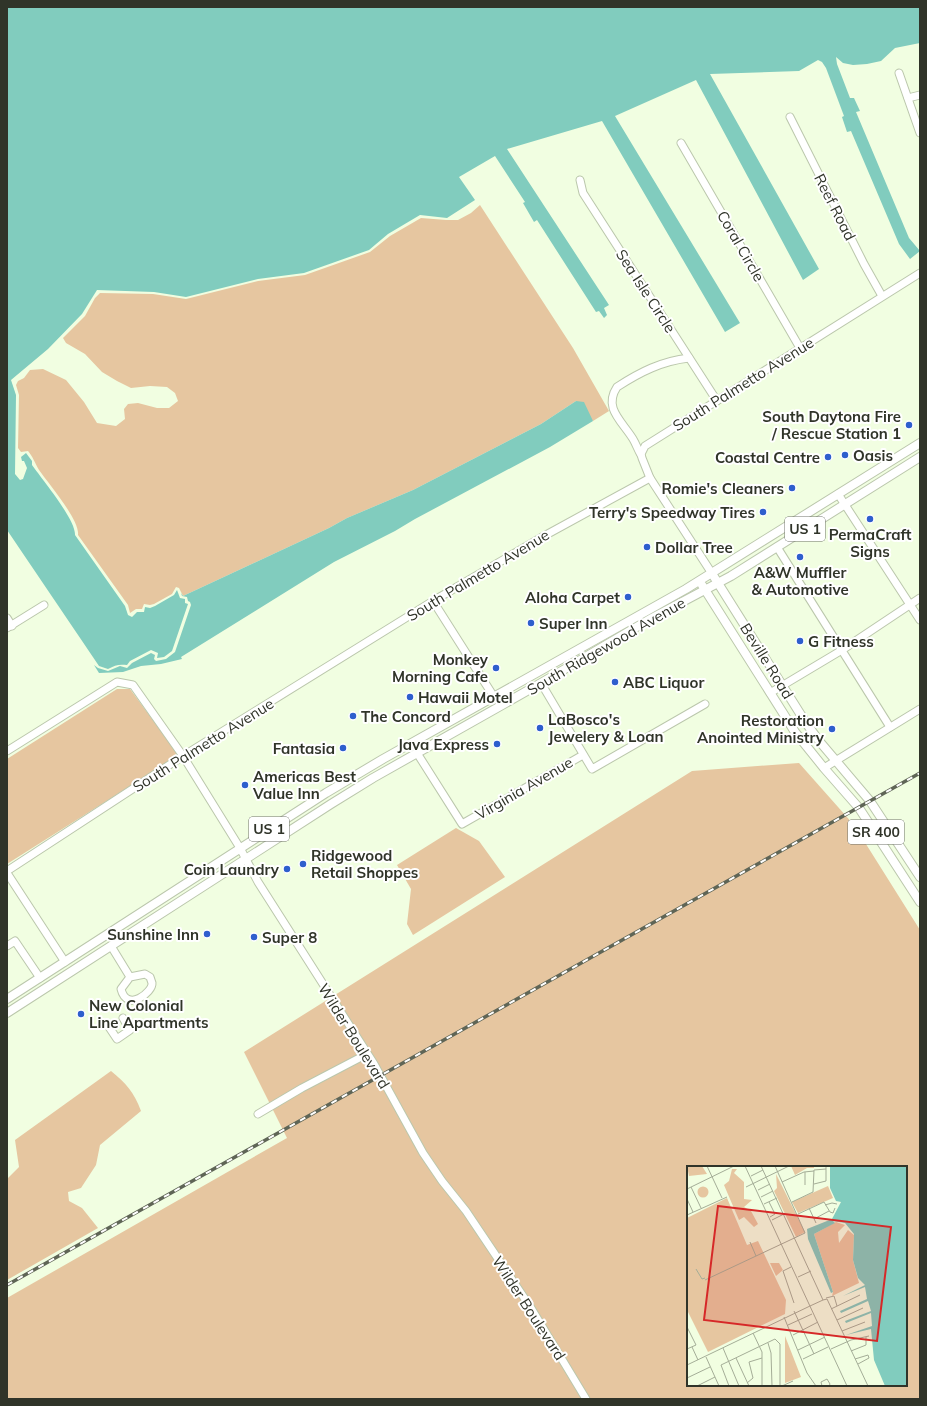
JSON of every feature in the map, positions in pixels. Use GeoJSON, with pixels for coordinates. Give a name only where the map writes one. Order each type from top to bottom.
{"type":"FeatureCollection","features":[{"type":"Feature","properties":{"kind":"main road","name":"South Ridgewood Avenue"},"geometry":{"type":"LineString","coordinates":[[7,999],[326,793],[432,731],[699,580],[920,443]]}},
{"type":"Feature","properties":{"kind":"main road","name":"South Ridgewood Avenue"},"geometry":{"type":"LineString","coordinates":[[7,1013],[246,857],[331,804],[417,753],[705,589],[731,576],[920,457]]}},
{"type":"Feature","properties":{"kind":"main road","name":"Beville Road"},"geometry":{"type":"LineString","coordinates":[[711,572],[806,723],[870,801],[920,877]]}},
{"type":"Feature","properties":{"kind":"main road","name":"Beville Road"},"geometry":{"type":"LineString","coordinates":[[699,580],[795,732],[859,808],[920,902]]}},
{"type":"Feature","properties":{"kind":"main road"},"geometry":{"type":"LineString","coordinates":[[544,682],[562,664],[563,658]]}},
{"type":"Feature","properties":{"kind":"main road"},"geometry":{"type":"LineString","coordinates":[[417,753],[420,745],[432,731]]}},
{"type":"Feature","properties":{"kind":"street"},"geometry":{"type":"LineString","coordinates":[[899,73],[920,133]]}},
{"type":"Feature","properties":{"kind":"street"},"geometry":{"type":"LineString","coordinates":[[908,98],[920,95]]}},
{"type":"Feature","properties":{"kind":"street","name":"Reef Road"},"geometry":{"type":"LineString","coordinates":[[790,117],[860,258],[882,296]]}},
{"type":"Feature","properties":{"kind":"street","name":"Coral Circle"},"geometry":{"type":"LineString","coordinates":[[681,143],[800,348]]}},
{"type":"Feature","properties":{"kind":"street","name":"Sea Isle Circle"},"geometry":{"type":"LineString","coordinates":[[580,180],[584,194],[717,401]]}},
{"type":"Feature","properties":{"kind":"street","name":"South Palmetto Avenue"},"geometry":{"type":"LineString","coordinates":[[641,456],[645,446],[920,273]]}},
{"type":"Feature","properties":{"kind":"street"},"geometry":{"type":"LineString","coordinates":[[650,478],[633,439],[621,423],[611,405],[614,391],[617,387],[650,368],[663,363],[689,358]]}},
{"type":"Feature","properties":{"kind":"street","name":"South Palmetto Avenue"},"geometry":{"type":"LineString","coordinates":[[7,872],[183,756],[433,601],[544,536],[650,478]]}},
{"type":"Feature","properties":{"kind":"street","name":"Beville Road"},"geometry":{"type":"LineString","coordinates":[[650,478],[711,572]]}},
{"type":"Feature","properties":{"kind":"street"},"geometry":{"type":"LineString","coordinates":[[838,494],[920,620]]}},
{"type":"Feature","properties":{"kind":"street"},"geometry":{"type":"LineString","coordinates":[[776,547],[890,727]]}},
{"type":"Feature","properties":{"kind":"street"},"geometry":{"type":"LineString","coordinates":[[770,693],[842,650],[920,598]]}},
{"type":"Feature","properties":{"kind":"street"},"geometry":{"type":"LineString","coordinates":[[433,601],[494,697]]}},
{"type":"Feature","properties":{"kind":"street"},"geometry":{"type":"LineString","coordinates":[[7,618],[9,627],[44,605]]}},
{"type":"Feature","properties":{"kind":"street","name":"Wilder Boulevard"},"geometry":{"type":"LineString","coordinates":[[7,751],[117,682],[133,685],[183,756],[246,857],[258,882],[367,1054],[423,1153],[442,1181],[466,1211],[533,1312],[586,1399]]}},
{"type":"Feature","properties":{"kind":"street"},"geometry":{"type":"LineString","coordinates":[[544,682],[583,755]]}},
{"type":"Feature","properties":{"kind":"street","name":"Virginia Avenue"},"geometry":{"type":"LineString","coordinates":[[417,753],[462,824],[583,755],[592,769],[705,704]]}},
{"type":"Feature","properties":{"kind":"street"},"geometry":{"type":"LineString","coordinates":[[824,768],[920,709]]}},
{"type":"Feature","properties":{"kind":"street"},"geometry":{"type":"LineString","coordinates":[[878,836],[889,829]]}},
{"type":"Feature","properties":{"kind":"street"},"geometry":{"type":"LineString","coordinates":[[7,872],[65,962]]}},
{"type":"Feature","properties":{"kind":"street"},"geometry":{"type":"LineString","coordinates":[[7,946],[15,941],[40,978]]}},
{"type":"Feature","properties":{"kind":"street"},"geometry":{"type":"LineString","coordinates":[[111,946],[130,977]]}},
{"type":"Feature","properties":{"kind":"street"},"geometry":{"type":"LineString","coordinates":[[145,974],[150,977],[152,983],[151,989],[138,999],[127,1000],[123,996],[121,989],[130,977],[145,974]]}},
{"type":"Feature","properties":{"kind":"street"},"geometry":{"type":"LineString","coordinates":[[107,1024],[117,1039],[130,1030],[123,1018]]}},
{"type":"Feature","properties":{"kind":"street"},"geometry":{"type":"LineString","coordinates":[[258,1114],[302,1088],[367,1054]]}},
{"type":"Feature","properties":{"kind":"shaded area"},"geometry":{"type":"Polygon","coordinates":[[[480,205],[573,348],[609,411],[593,421],[576,401],[541,424],[413,490],[347,518],[329,528],[183,596],[179,588],[176,587],[172,594],[154,604],[144,604],[142,609],[136,609],[130,613],[128,605],[78,535],[74,520],[69,511],[39,470],[30,453],[28,451],[21,452],[18,448],[19,395],[16,385],[18,381],[24,378],[30,370],[43,369],[66,380],[84,402],[97,423],[116,426],[125,419],[124,409],[128,404],[138,403],[157,408],[169,408],[178,401],[175,393],[167,387],[150,386],[131,388],[102,372],[85,354],[66,343],[63,338],[85,316],[95,298],[100,293],[153,294],[186,299],[258,281],[305,275],[370,252],[390,236],[421,218],[458,220],[471,213],[480,205]]]}},
{"type":"Feature","properties":{"kind":"shaded area"},"geometry":{"type":"Polygon","coordinates":[[[117,689],[130,689],[177,753],[165,764],[7,864],[7,759],[117,689]]]}},
{"type":"Feature","properties":{"kind":"shaded area"},"geometry":{"type":"Polygon","coordinates":[[[799,763],[854,825],[920,930],[920,1399],[7,1399],[7,1298],[287,1138],[244,1052],[692,771],[799,763]]]}},
{"type":"Feature","properties":{"kind":"shaded area"},"geometry":{"type":"Polygon","coordinates":[[[456,828],[479,841],[505,877],[413,935],[407,924],[411,889],[397,865],[456,828]]]}},
{"type":"Feature","properties":{"kind":"shaded area"},"geometry":{"type":"Polygon","coordinates":[[[111,1071],[129,1088],[141,1111],[100,1145],[96,1165],[81,1188],[68,1192],[69,1201],[82,1208],[98,1228],[7,1280],[7,1179],[19,1167],[15,1140],[111,1071]]]}},
{"type":"Feature","properties":{"kind":"water"},"geometry":{"type":"Polygon","coordinates":[[[7,7],[920,7],[920,43],[895,48],[881,61],[867,64],[853,65],[843,63],[836,57],[837,64],[850,98],[854,98],[860,111],[856,112],[909,238],[920,251],[910,259],[899,244],[851,131],[847,132],[842,117],[844,116],[826,68],[822,62],[818,60],[799,71],[710,74],[819,269],[803,280],[696,80],[615,116],[740,323],[725,332],[602,121],[507,149],[609,305],[604,308],[607,315],[604,318],[599,311],[596,312],[537,220],[534,222],[523,203],[525,202],[495,156],[459,177],[475,200],[447,218],[420,215],[388,234],[369,250],[304,273],[258,279],[186,297],[154,292],[97,290],[82,314],[48,349],[11,380],[16,395],[15,474],[20,480],[23,479],[27,468],[21,457],[26,453],[32,461],[32,465],[70,520],[74,528],[75,535],[125,606],[128,615],[132,617],[137,612],[144,612],[145,607],[150,608],[155,606],[174,595],[177,590],[180,598],[185,599],[185,603],[188,604],[172,651],[164,657],[157,658],[158,653],[151,650],[130,661],[127,665],[117,665],[108,669],[99,666],[7,530],[7,7]]]}},
{"type":"Feature","properties":{"kind":"water"},"geometry":{"type":"Polygon","coordinates":[[[576,401],[584,402],[593,421],[550,447],[395,531],[334,562],[181,657],[182,659],[161,664],[141,666],[123,672],[99,673],[94,665],[108,671],[120,666],[127,668],[132,663],[151,653],[155,655],[154,659],[156,661],[166,659],[175,652],[191,605],[187,597],[182,596],[181,593],[183,596],[329,528],[347,518],[413,490],[541,424],[576,401]]]}},
{"type":"Feature","properties":{"kind":"railway"},"geometry":{"type":"LineString","coordinates":[[7,1285],[920,773]]}},
{"type":"Feature","properties":{"kind":"place","name":"South Daytona Fire / Rescue Station 1"},"geometry":{"type":"Point","coordinates":[909,425]}},
{"type":"Feature","properties":{"kind":"place","name":"Oasis"},"geometry":{"type":"Point","coordinates":[845,455]}},
{"type":"Feature","properties":{"kind":"place","name":"Coastal Centre"},"geometry":{"type":"Point","coordinates":[828,457]}},
{"type":"Feature","properties":{"kind":"place","name":"Romie's Cleaners"},"geometry":{"type":"Point","coordinates":[792,488]}},
{"type":"Feature","properties":{"kind":"place","name":"Terry's Speedway Tires"},"geometry":{"type":"Point","coordinates":[763,512]}},
{"type":"Feature","properties":{"kind":"place","name":"PermaCraft Signs"},"geometry":{"type":"Point","coordinates":[870,519]}},
{"type":"Feature","properties":{"kind":"place","name":"Dollar Tree"},"geometry":{"type":"Point","coordinates":[647,547]}},
{"type":"Feature","properties":{"kind":"place","name":"A&W Muffler & Automotive"},"geometry":{"type":"Point","coordinates":[800,557]}},
{"type":"Feature","properties":{"kind":"place","name":"Aloha Carpet"},"geometry":{"type":"Point","coordinates":[628,597]}},
{"type":"Feature","properties":{"kind":"place","name":"Super Inn"},"geometry":{"type":"Point","coordinates":[531,623]}},
{"type":"Feature","properties":{"kind":"place","name":"G Fitness"},"geometry":{"type":"Point","coordinates":[800,641]}},
{"type":"Feature","properties":{"kind":"place","name":"Monkey Morning Cafe"},"geometry":{"type":"Point","coordinates":[496,668]}},
{"type":"Feature","properties":{"kind":"place","name":"ABC Liquor"},"geometry":{"type":"Point","coordinates":[615,682]}},
{"type":"Feature","properties":{"kind":"place","name":"Hawaii Motel"},"geometry":{"type":"Point","coordinates":[410,697]}},
{"type":"Feature","properties":{"kind":"place","name":"The Concord"},"geometry":{"type":"Point","coordinates":[353,716]}},
{"type":"Feature","properties":{"kind":"place","name":"LaBosco's Jewelery & Loan"},"geometry":{"type":"Point","coordinates":[540,728]}},
{"type":"Feature","properties":{"kind":"place","name":"Restoration Anointed Ministry"},"geometry":{"type":"Point","coordinates":[832,729]}},
{"type":"Feature","properties":{"kind":"place","name":"Java Express"},"geometry":{"type":"Point","coordinates":[497,744]}},
{"type":"Feature","properties":{"kind":"place","name":"Fantasia"},"geometry":{"type":"Point","coordinates":[343,748]}},
{"type":"Feature","properties":{"kind":"place","name":"Americas Best Value Inn"},"geometry":{"type":"Point","coordinates":[245,785]}},
{"type":"Feature","properties":{"kind":"place","name":"Ridgewood Retail Shoppes"},"geometry":{"type":"Point","coordinates":[303,864]}},
{"type":"Feature","properties":{"kind":"place","name":"Coin Laundry"},"geometry":{"type":"Point","coordinates":[287,869]}},
{"type":"Feature","properties":{"kind":"place","name":"Sunshine Inn"},"geometry":{"type":"Point","coordinates":[207,934]}},
{"type":"Feature","properties":{"kind":"place","name":"Super 8"},"geometry":{"type":"Point","coordinates":[254,937]}},
{"type":"Feature","properties":{"kind":"place","name":"New Colonial Line Apartments"},"geometry":{"type":"Point","coordinates":[81,1014]}}]}
